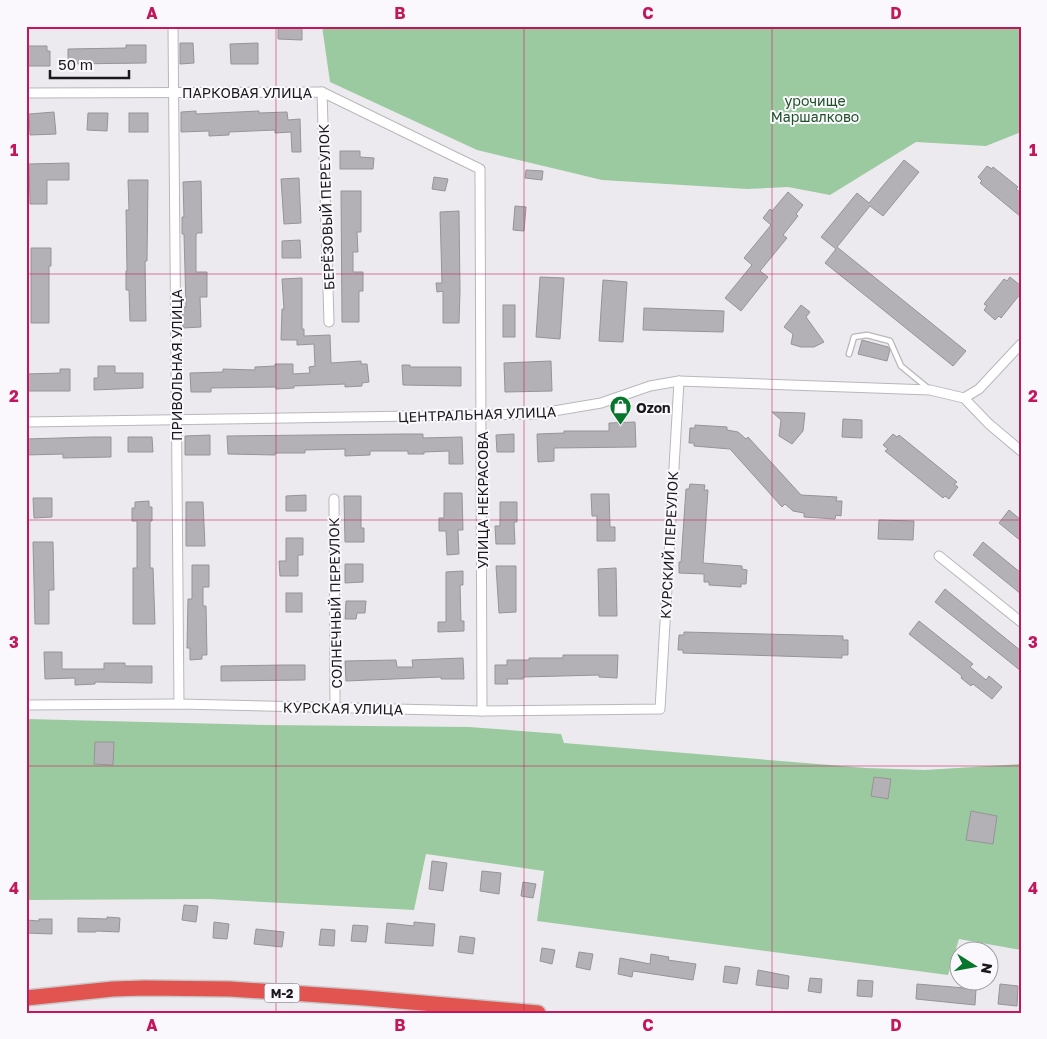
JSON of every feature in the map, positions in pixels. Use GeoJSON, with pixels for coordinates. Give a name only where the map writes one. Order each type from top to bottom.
{"type":"FeatureCollection","features":[{"type":"Feature","properties":{"kind":"highway","name":"М-2"},"geometry":{"type":"LineString","coordinates":[[26,998],[145,988],[230,989],[538,1013]]}},
{"type":"Feature","properties":{"kind":"highway","name":"М-2"},"geometry":{"type":"LineString","coordinates":[[26,1008],[145,998],[230,1000],[420,1013]]}},
{"type":"Feature","properties":{"kind":"street","name":"ПРИВОЛЬНАЯ УЛИЦА"},"geometry":{"type":"LineString","coordinates":[[174,26],[179,704]]}},
{"type":"Feature","properties":{"kind":"street","name":"ПАРКОВАЯ УЛИЦА"},"geometry":{"type":"LineString","coordinates":[[26,93],[322,92],[480,169]]}},
{"type":"Feature","properties":{"kind":"street","name":"БЕРЁЗОВЫЙ ПЕРЕУЛОК"},"geometry":{"type":"LineString","coordinates":[[322,92],[329,322]]}},
{"type":"Feature","properties":{"kind":"street","name":"УЛИЦА НЕКРАСОВА"},"geometry":{"type":"LineString","coordinates":[[480,169],[482,711]]}},
{"type":"Feature","properties":{"kind":"street"},"geometry":{"type":"LineString","coordinates":[[1021,344],[979,389],[964,398],[989,424],[1021,451]]}},
{"type":"Feature","properties":{"kind":"street","name":"ЦЕНТРАЛЬНАЯ УЛИЦА"},"geometry":{"type":"LineString","coordinates":[[26,422],[536,414],[558,412],[601,403],[650,386],[679,381],[930,390],[964,398]]}},
{"type":"Feature","properties":{"kind":"street","name":"КУРСКИЙ ПЕРЕУЛОК"},"geometry":{"type":"LineString","coordinates":[[660,709],[679,381]]}},
{"type":"Feature","properties":{"kind":"street","name":"СОЛНЕЧНЫЙ ПЕРЕУЛОК"},"geometry":{"type":"LineString","coordinates":[[334,499],[336,708]]}},
{"type":"Feature","properties":{"kind":"street"},"geometry":{"type":"LineString","coordinates":[[939,556],[1021,622]]}},
{"type":"Feature","properties":{"kind":"street","name":"КУРСКАЯ УЛИЦА"},"geometry":{"type":"LineString","coordinates":[[26,705],[179,704],[482,711],[660,709]]}},
{"type":"Feature","properties":{"kind":"lane"},"geometry":{"type":"LineString","coordinates":[[850,354],[854,337],[866,335],[890,341],[901,366],[930,390]]}},
{"type":"Feature","properties":{"kind":"green space","name":"урочище Маршалково"},"geometry":{"type":"Polygon","coordinates":[[[322,26],[1021,26],[1021,132],[986,146],[916,142],[830,195],[788,187],[747,189],[602,180],[477,150],[330,82],[322,26]]]}},
{"type":"Feature","properties":{"kind":"green space"},"geometry":{"type":"Polygon","coordinates":[[[26,719],[268,725],[469,727],[561,734],[564,743],[866,768],[925,770],[1021,764],[1021,950],[1000,946],[1000,942],[976,942],[959,939],[958,942],[950,942],[950,968],[948,975],[537,921],[544,871],[426,854],[414,910],[209,899],[26,900],[26,719]]]}},
{"type":"Feature","properties":{"kind":"building"},"geometry":{"type":"Polygon","coordinates":[[[278,26],[302,26],[302,40],[278,39],[278,26]]]}},
{"type":"Feature","properties":{"kind":"building"},"geometry":{"type":"Polygon","coordinates":[[[180,43],[193,43],[194,63],[180,64],[180,43]]]}},
{"type":"Feature","properties":{"kind":"building"},"geometry":{"type":"Polygon","coordinates":[[[258,43],[258,64],[231,64],[230,44],[258,43]]]}},
{"type":"Feature","properties":{"kind":"building"},"geometry":{"type":"Polygon","coordinates":[[[126,45],[146,45],[146,63],[68,64],[68,49],[126,48],[126,45]]]}},
{"type":"Feature","properties":{"kind":"building"},"geometry":{"type":"Polygon","coordinates":[[[28,46],[47,46],[47,51],[50,51],[50,66],[28,66],[28,46]]]}},
{"type":"Feature","properties":{"kind":"building"},"geometry":{"type":"Polygon","coordinates":[[[196,111],[196,114],[259,111],[259,113],[287,112],[288,120],[300,119],[301,152],[292,152],[291,132],[275,133],[275,130],[229,132],[229,135],[209,136],[209,131],[181,132],[181,112],[196,111]]]}},
{"type":"Feature","properties":{"kind":"building"},"geometry":{"type":"Polygon","coordinates":[[[54,112],[56,134],[30,135],[29,114],[54,112]]]}},
{"type":"Feature","properties":{"kind":"building"},"geometry":{"type":"Polygon","coordinates":[[[88,113],[108,113],[107,131],[87,130],[88,113]]]}},
{"type":"Feature","properties":{"kind":"building"},"geometry":{"type":"Polygon","coordinates":[[[129,113],[148,113],[148,132],[129,132],[129,113]]]}},
{"type":"Feature","properties":{"kind":"building"},"geometry":{"type":"Polygon","coordinates":[[[340,151],[360,151],[360,157],[374,158],[373,169],[340,169],[340,151]]]}},
{"type":"Feature","properties":{"kind":"building"},"geometry":{"type":"Polygon","coordinates":[[[904,160],[919,172],[883,216],[870,206],[837,247],[966,351],[953,366],[825,263],[836,249],[821,237],[857,193],[869,203],[904,160]]]}},
{"type":"Feature","properties":{"kind":"building"},"geometry":{"type":"Polygon","coordinates":[[[69,163],[69,180],[47,180],[47,204],[30,204],[29,164],[69,163]]]}},
{"type":"Feature","properties":{"kind":"building"},"geometry":{"type":"Polygon","coordinates":[[[987,166],[992,169],[993,167],[1018,187],[1016,189],[1021,193],[1021,217],[980,183],[982,181],[978,177],[987,166]]]}},
{"type":"Feature","properties":{"kind":"building"},"geometry":{"type":"Polygon","coordinates":[[[526,170],[543,171],[542,180],[525,178],[526,170]]]}},
{"type":"Feature","properties":{"kind":"building"},"geometry":{"type":"Polygon","coordinates":[[[434,177],[448,179],[445,191],[432,189],[434,177]]]}},
{"type":"Feature","properties":{"kind":"building"},"geometry":{"type":"Polygon","coordinates":[[[299,178],[301,223],[284,224],[281,179],[299,178]]]}},
{"type":"Feature","properties":{"kind":"building"},"geometry":{"type":"Polygon","coordinates":[[[128,180],[148,180],[147,261],[145,261],[146,321],[130,321],[129,290],[126,290],[126,210],[129,210],[128,180]]]}},
{"type":"Feature","properties":{"kind":"building"},"geometry":{"type":"Polygon","coordinates":[[[201,181],[202,233],[197,233],[196,235],[196,272],[207,272],[207,297],[200,297],[201,327],[183,328],[182,307],[186,307],[184,234],[182,234],[182,217],[184,217],[183,182],[201,181]]]}},
{"type":"Feature","properties":{"kind":"building"},"geometry":{"type":"Polygon","coordinates":[[[341,191],[361,191],[361,232],[357,232],[358,252],[353,252],[353,272],[363,272],[363,291],[359,291],[359,322],[342,322],[341,191]]]}},
{"type":"Feature","properties":{"kind":"building"},"geometry":{"type":"Polygon","coordinates":[[[788,192],[803,205],[796,214],[798,216],[783,235],[787,238],[760,271],[768,277],[741,311],[725,298],[752,265],[744,258],[771,225],[763,218],[770,209],[772,211],[788,192]]]}},
{"type":"Feature","properties":{"kind":"building"},"geometry":{"type":"Polygon","coordinates":[[[515,206],[526,207],[524,231],[513,230],[515,206]]]}},
{"type":"Feature","properties":{"kind":"building"},"geometry":{"type":"Polygon","coordinates":[[[459,211],[459,323],[443,323],[443,291],[437,292],[436,283],[442,283],[440,212],[459,211]]]}},
{"type":"Feature","properties":{"kind":"building"},"geometry":{"type":"Polygon","coordinates":[[[300,240],[301,258],[282,258],[282,241],[300,240]]]}},
{"type":"Feature","properties":{"kind":"building"},"geometry":{"type":"Polygon","coordinates":[[[31,248],[51,248],[51,266],[49,266],[49,323],[31,323],[31,248]]]}},
{"type":"Feature","properties":{"kind":"building"},"geometry":{"type":"Polygon","coordinates":[[[540,277],[564,278],[560,339],[536,337],[540,277]]]}},
{"type":"Feature","properties":{"kind":"building"},"geometry":{"type":"Polygon","coordinates":[[[1010,277],[1021,286],[1021,293],[1001,318],[999,316],[995,320],[984,310],[987,306],[984,304],[1004,279],[1007,281],[1010,277]]]}},
{"type":"Feature","properties":{"kind":"building"},"geometry":{"type":"Polygon","coordinates":[[[302,278],[302,329],[304,329],[304,336],[330,335],[331,363],[361,361],[361,364],[367,364],[369,382],[362,383],[362,386],[345,387],[345,384],[294,386],[294,388],[276,389],[276,387],[211,388],[211,392],[191,392],[190,373],[223,372],[223,369],[255,370],[255,367],[293,364],[293,374],[310,373],[309,367],[315,366],[314,344],[297,345],[297,340],[281,340],[282,309],[284,309],[282,279],[302,278]]]}},
{"type":"Feature","properties":{"kind":"building"},"geometry":{"type":"Polygon","coordinates":[[[603,280],[627,282],[623,342],[599,341],[603,280]]]}},
{"type":"Feature","properties":{"kind":"building"},"geometry":{"type":"Polygon","coordinates":[[[503,305],[515,305],[515,337],[503,337],[503,305]]]}},
{"type":"Feature","properties":{"kind":"building"},"geometry":{"type":"Polygon","coordinates":[[[801,305],[810,312],[806,317],[824,342],[814,347],[801,347],[791,344],[793,334],[784,327],[801,305]]]}},
{"type":"Feature","properties":{"kind":"building"},"geometry":{"type":"Polygon","coordinates":[[[644,308],[724,311],[723,332],[643,330],[644,308]]]}},
{"type":"Feature","properties":{"kind":"building"},"geometry":{"type":"Polygon","coordinates":[[[862,340],[888,347],[890,350],[887,361],[858,354],[862,340]]]}},
{"type":"Feature","properties":{"kind":"building"},"geometry":{"type":"Polygon","coordinates":[[[551,361],[552,391],[505,392],[504,363],[551,361]]]}},
{"type":"Feature","properties":{"kind":"building"},"geometry":{"type":"Polygon","coordinates":[[[402,365],[410,365],[410,367],[461,367],[461,386],[403,385],[402,365]]]}},
{"type":"Feature","properties":{"kind":"building"},"geometry":{"type":"Polygon","coordinates":[[[98,366],[115,366],[115,373],[143,373],[143,388],[94,390],[94,378],[98,378],[98,366]]]}},
{"type":"Feature","properties":{"kind":"building"},"geometry":{"type":"Polygon","coordinates":[[[60,369],[70,369],[70,391],[26,391],[26,374],[60,373],[60,369]]]}},
{"type":"Feature","properties":{"kind":"building"},"geometry":{"type":"Polygon","coordinates":[[[772,412],[805,413],[803,431],[792,444],[779,436],[781,420],[772,412]]]}},
{"type":"Feature","properties":{"kind":"building"},"geometry":{"type":"Polygon","coordinates":[[[843,419],[862,420],[862,438],[842,437],[843,419]]]}},
{"type":"Feature","properties":{"kind":"building"},"geometry":{"type":"Polygon","coordinates":[[[635,422],[636,447],[554,448],[554,461],[538,462],[537,434],[564,433],[564,431],[609,431],[609,423],[635,422]]]}},
{"type":"Feature","properties":{"kind":"building"},"geometry":{"type":"Polygon","coordinates":[[[695,425],[727,427],[727,430],[738,432],[746,439],[748,437],[801,495],[837,497],[836,501],[842,501],[841,516],[836,515],[835,519],[804,517],[804,513],[793,511],[785,504],[782,507],[730,449],[694,446],[694,443],[689,443],[690,428],[695,428],[695,425]]]}},
{"type":"Feature","properties":{"kind":"building"},"geometry":{"type":"Polygon","coordinates":[[[423,434],[423,438],[462,437],[463,464],[449,464],[449,451],[408,454],[408,451],[370,451],[370,455],[345,456],[345,449],[305,450],[305,453],[275,453],[275,455],[228,454],[227,436],[423,434]]]}},
{"type":"Feature","properties":{"kind":"building"},"geometry":{"type":"Polygon","coordinates":[[[514,434],[514,452],[497,452],[496,435],[514,434]]]}},
{"type":"Feature","properties":{"kind":"building"},"geometry":{"type":"Polygon","coordinates":[[[893,434],[897,437],[899,435],[957,482],[954,484],[958,487],[949,499],[945,496],[943,498],[885,451],[888,449],[883,445],[893,434]]]}},
{"type":"Feature","properties":{"kind":"building"},"geometry":{"type":"Polygon","coordinates":[[[210,435],[210,455],[185,455],[185,436],[210,435]]]}},
{"type":"Feature","properties":{"kind":"building"},"geometry":{"type":"Polygon","coordinates":[[[111,437],[111,457],[63,458],[63,454],[26,455],[26,439],[111,437]]]}},
{"type":"Feature","properties":{"kind":"building"},"geometry":{"type":"Polygon","coordinates":[[[128,437],[152,437],[153,452],[128,452],[128,437]]]}},
{"type":"Feature","properties":{"kind":"building"},"geometry":{"type":"Polygon","coordinates":[[[690,484],[705,485],[704,490],[708,490],[703,563],[742,566],[742,569],[747,570],[746,584],[741,584],[741,587],[709,585],[709,582],[704,582],[704,574],[679,573],[686,489],[689,489],[690,484]]]}},
{"type":"Feature","properties":{"kind":"building"},"geometry":{"type":"Polygon","coordinates":[[[444,493],[462,493],[463,530],[458,530],[459,554],[447,555],[446,531],[439,531],[439,518],[444,518],[444,493]]]}},
{"type":"Feature","properties":{"kind":"building"},"geometry":{"type":"Polygon","coordinates":[[[591,494],[609,494],[610,527],[615,527],[615,541],[597,541],[597,516],[592,516],[591,494]]]}},
{"type":"Feature","properties":{"kind":"building"},"geometry":{"type":"Polygon","coordinates":[[[306,495],[306,511],[286,511],[286,496],[306,495]]]}},
{"type":"Feature","properties":{"kind":"building"},"geometry":{"type":"Polygon","coordinates":[[[344,496],[361,496],[361,528],[364,528],[364,542],[345,542],[344,496]]]}},
{"type":"Feature","properties":{"kind":"building"},"geometry":{"type":"Polygon","coordinates":[[[33,498],[52,498],[52,517],[34,518],[33,498]]]}},
{"type":"Feature","properties":{"kind":"building"},"geometry":{"type":"Polygon","coordinates":[[[149,501],[149,507],[152,507],[152,521],[150,521],[150,568],[153,568],[155,624],[133,624],[133,568],[137,568],[137,521],[132,521],[132,508],[135,508],[135,502],[149,501]]]}},
{"type":"Feature","properties":{"kind":"building"},"geometry":{"type":"Polygon","coordinates":[[[186,502],[203,502],[205,546],[186,546],[186,502]]]}},
{"type":"Feature","properties":{"kind":"building"},"geometry":{"type":"Polygon","coordinates":[[[500,502],[517,502],[517,522],[514,522],[515,544],[496,544],[495,526],[500,526],[500,502]]]}},
{"type":"Feature","properties":{"kind":"building"},"geometry":{"type":"Polygon","coordinates":[[[1009,510],[1021,520],[1021,541],[999,523],[1009,510]]]}},
{"type":"Feature","properties":{"kind":"building"},"geometry":{"type":"Polygon","coordinates":[[[879,520],[914,521],[913,540],[878,539],[879,520]]]}},
{"type":"Feature","properties":{"kind":"building"},"geometry":{"type":"Polygon","coordinates":[[[286,538],[303,538],[303,555],[298,555],[298,576],[280,576],[279,561],[286,561],[286,538]]]}},
{"type":"Feature","properties":{"kind":"building"},"geometry":{"type":"Polygon","coordinates":[[[33,542],[53,542],[54,590],[49,590],[49,624],[35,624],[33,542]]]}},
{"type":"Feature","properties":{"kind":"building"},"geometry":{"type":"Polygon","coordinates":[[[983,542],[1021,573],[1021,594],[973,555],[983,542]]]}},
{"type":"Feature","properties":{"kind":"building"},"geometry":{"type":"Polygon","coordinates":[[[345,564],[363,564],[363,582],[345,583],[345,564]]]}},
{"type":"Feature","properties":{"kind":"building"},"geometry":{"type":"Polygon","coordinates":[[[192,565],[209,565],[209,587],[203,587],[203,606],[206,606],[207,655],[202,655],[202,659],[190,660],[190,648],[187,648],[188,599],[192,599],[192,565]]]}},
{"type":"Feature","properties":{"kind":"building"},"geometry":{"type":"Polygon","coordinates":[[[496,566],[516,566],[516,612],[499,613],[496,566]]]}},
{"type":"Feature","properties":{"kind":"building"},"geometry":{"type":"Polygon","coordinates":[[[616,568],[617,616],[599,616],[598,569],[616,568]]]}},
{"type":"Feature","properties":{"kind":"building"},"geometry":{"type":"Polygon","coordinates":[[[463,571],[463,585],[460,585],[461,621],[464,621],[464,631],[438,632],[438,622],[446,622],[446,572],[463,571]]]}},
{"type":"Feature","properties":{"kind":"building"},"geometry":{"type":"Polygon","coordinates":[[[945,589],[1021,651],[1021,671],[935,602],[945,589]]]}},
{"type":"Feature","properties":{"kind":"building"},"geometry":{"type":"Polygon","coordinates":[[[286,593],[302,593],[302,612],[286,612],[286,593]]]}},
{"type":"Feature","properties":{"kind":"building"},"geometry":{"type":"Polygon","coordinates":[[[346,601],[366,601],[365,613],[357,613],[356,619],[345,619],[346,601]]]}},
{"type":"Feature","properties":{"kind":"building"},"geometry":{"type":"Polygon","coordinates":[[[919,621],[973,664],[970,667],[986,680],[989,676],[1002,687],[992,699],[973,684],[971,686],[961,678],[962,676],[909,634],[919,621]]]}},
{"type":"Feature","properties":{"kind":"building"},"geometry":{"type":"Polygon","coordinates":[[[684,632],[843,636],[843,640],[848,640],[848,655],[842,655],[842,658],[683,653],[683,650],[678,650],[679,635],[684,635],[684,632]]]}},
{"type":"Feature","properties":{"kind":"building"},"geometry":{"type":"Polygon","coordinates":[[[44,652],[62,652],[62,669],[104,669],[104,663],[125,663],[125,666],[152,666],[152,683],[95,682],[95,684],[75,685],[75,678],[45,679],[44,652]]]}},
{"type":"Feature","properties":{"kind":"building"},"geometry":{"type":"Polygon","coordinates":[[[563,655],[618,655],[617,678],[599,677],[599,675],[523,677],[523,679],[507,679],[508,684],[495,684],[495,665],[507,665],[507,660],[563,658],[563,655]]]}},
{"type":"Feature","properties":{"kind":"building"},"geometry":{"type":"Polygon","coordinates":[[[463,658],[464,679],[441,679],[441,677],[346,681],[345,661],[396,660],[397,667],[413,667],[412,660],[463,658]]]}},
{"type":"Feature","properties":{"kind":"building"},"geometry":{"type":"Polygon","coordinates":[[[305,665],[305,680],[221,681],[221,666],[305,665]]]}},
{"type":"Feature","properties":{"kind":"building"},"geometry":{"type":"Polygon","coordinates":[[[95,742],[114,742],[113,765],[94,764],[95,742]]]}},
{"type":"Feature","properties":{"kind":"building"},"geometry":{"type":"Polygon","coordinates":[[[874,777],[891,779],[888,799],[871,796],[874,777]]]}},
{"type":"Feature","properties":{"kind":"building"},"geometry":{"type":"Polygon","coordinates":[[[971,811],[997,816],[993,844],[966,840],[971,811]]]}},
{"type":"Feature","properties":{"kind":"building"},"geometry":{"type":"Polygon","coordinates":[[[432,861],[447,863],[443,891],[429,889],[432,861]]]}},
{"type":"Feature","properties":{"kind":"building"},"geometry":{"type":"Polygon","coordinates":[[[482,871],[501,873],[499,894],[480,891],[482,871]]]}},
{"type":"Feature","properties":{"kind":"building"},"geometry":{"type":"Polygon","coordinates":[[[523,882],[536,884],[533,898],[521,896],[523,882]]]}},
{"type":"Feature","properties":{"kind":"building"},"geometry":{"type":"Polygon","coordinates":[[[184,905],[198,906],[196,922],[182,920],[184,905]]]}},
{"type":"Feature","properties":{"kind":"building"},"geometry":{"type":"Polygon","coordinates":[[[107,917],[120,918],[119,932],[78,932],[78,918],[107,919],[107,917]]]}},
{"type":"Feature","properties":{"kind":"building"},"geometry":{"type":"Polygon","coordinates":[[[39,919],[52,919],[52,934],[26,933],[26,920],[39,921],[39,919]]]}},
{"type":"Feature","properties":{"kind":"building"},"geometry":{"type":"Polygon","coordinates":[[[214,922],[229,924],[227,939],[213,938],[214,922]]]}},
{"type":"Feature","properties":{"kind":"building"},"geometry":{"type":"Polygon","coordinates":[[[414,922],[435,924],[433,946],[385,943],[387,923],[414,926],[414,922]]]}},
{"type":"Feature","properties":{"kind":"building"},"geometry":{"type":"Polygon","coordinates":[[[353,925],[368,926],[366,942],[351,941],[353,925]]]}},
{"type":"Feature","properties":{"kind":"building"},"geometry":{"type":"Polygon","coordinates":[[[256,929],[284,932],[282,947],[254,944],[256,929]]]}},
{"type":"Feature","properties":{"kind":"building"},"geometry":{"type":"Polygon","coordinates":[[[321,929],[335,930],[334,946],[319,945],[321,929]]]}},
{"type":"Feature","properties":{"kind":"building"},"geometry":{"type":"Polygon","coordinates":[[[460,936],[475,938],[473,954],[458,952],[460,936]]]}},
{"type":"Feature","properties":{"kind":"building"},"geometry":{"type":"Polygon","coordinates":[[[542,948],[555,950],[552,964],[540,961],[542,948]]]}},
{"type":"Feature","properties":{"kind":"building"},"geometry":{"type":"Polygon","coordinates":[[[579,952],[593,954],[590,970],[576,967],[579,952]]]}},
{"type":"Feature","properties":{"kind":"building"},"geometry":{"type":"Polygon","coordinates":[[[651,954],[669,957],[668,960],[696,964],[693,980],[633,971],[632,977],[618,974],[620,958],[650,964],[651,954]]]}},
{"type":"Feature","properties":{"kind":"building"},"geometry":{"type":"Polygon","coordinates":[[[725,966],[740,968],[737,984],[723,982],[725,966]]]}},
{"type":"Feature","properties":{"kind":"building"},"geometry":{"type":"Polygon","coordinates":[[[758,970],[789,976],[788,989],[756,985],[758,970]]]}},
{"type":"Feature","properties":{"kind":"building"},"geometry":{"type":"Polygon","coordinates":[[[810,978],[822,979],[821,993],[808,991],[810,978]]]}},
{"type":"Feature","properties":{"kind":"building"},"geometry":{"type":"Polygon","coordinates":[[[858,980],[873,981],[872,997],[857,996],[858,980]]]}},
{"type":"Feature","properties":{"kind":"building"},"geometry":{"type":"Polygon","coordinates":[[[917,984],[950,987],[950,992],[976,992],[975,1005],[916,999],[917,984]]]}},
{"type":"Feature","properties":{"kind":"building"},"geometry":{"type":"Polygon","coordinates":[[[1000,984],[1018,986],[1017,1006],[998,1004],[1000,984]]]}},
{"type":"Feature","properties":{"kind":"place","name":"Ozon"},"geometry":{"type":"Point","coordinates":[620,426]}}]}
